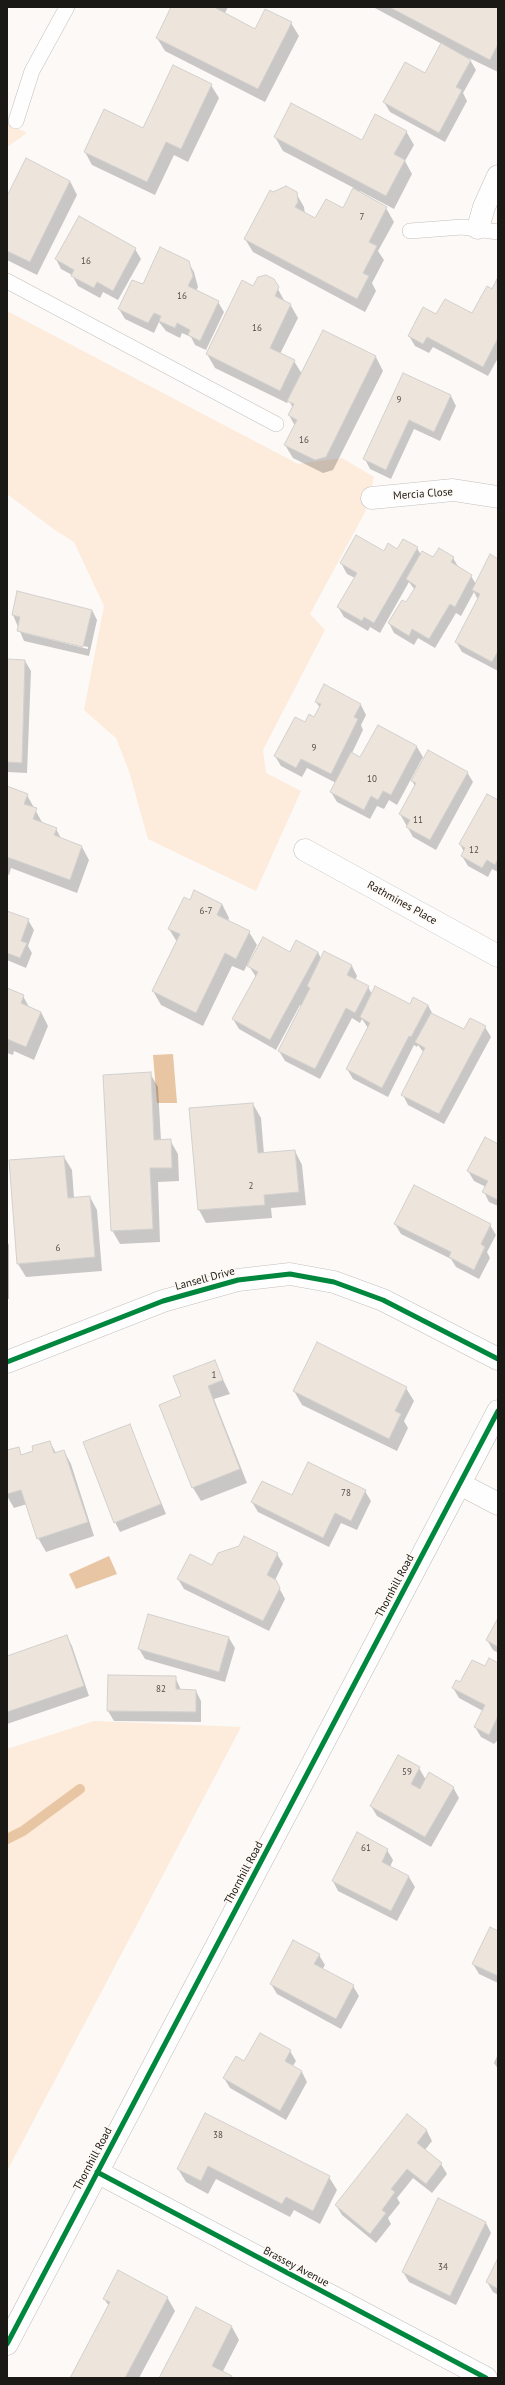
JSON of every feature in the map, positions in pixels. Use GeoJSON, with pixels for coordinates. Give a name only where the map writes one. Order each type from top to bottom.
{"type":"FeatureCollection","features":[{"type":"Feature","properties":{"kind":"street"},"geometry":{"type":"LineString","coordinates":[[488,230],[484,206],[498,176]]}},
{"type":"Feature","properties":{"kind":"street","name":"Mercia Close"},"geometry":{"type":"LineString","coordinates":[[372,498],[453,490],[498,497]]}},
{"type":"Feature","properties":{"kind":"street","name":"Rathmines Place"},"geometry":{"type":"LineString","coordinates":[[305,850],[498,956]]}},
{"type":"Feature","properties":{"kind":"street","name":"Lansell Drive"},"geometry":{"type":"LineString","coordinates":[[7,1362],[163,1301],[238,1280],[290,1274],[334,1282],[383,1300],[498,1359]]}},
{"type":"Feature","properties":{"kind":"street","name":"Thornhill Road"},"geometry":{"type":"LineString","coordinates":[[7,2344],[498,1411]]}},
{"type":"Feature","properties":{"kind":"street"},"geometry":{"type":"LineString","coordinates":[[460,1484],[498,1504]]}},
{"type":"Feature","properties":{"kind":"street","name":"Brassey Avenue"},"geometry":{"type":"LineString","coordinates":[[97,2172],[486,2378]]}},
{"type":"Feature","properties":{"kind":"lane"},"geometry":{"type":"LineString","coordinates":[[16,121],[32,71],[67,7]]}},
{"type":"Feature","properties":{"kind":"lane"},"geometry":{"type":"LineString","coordinates":[[410,231],[452,227],[488,230]]}},
{"type":"Feature","properties":{"kind":"lane"},"geometry":{"type":"LineString","coordinates":[[7,281],[276,424]]}},
{"type":"Feature","properties":{"kind":"shaded area"},"geometry":{"type":"Polygon","coordinates":[[[7,123],[27,133],[7,147],[7,123]]]}},
{"type":"Feature","properties":{"kind":"shaded area"},"geometry":{"type":"Polygon","coordinates":[[[7,311],[298,464],[342,458],[374,477],[365,512],[310,614],[325,630],[263,750],[266,773],[301,791],[256,891],[148,839],[129,771],[116,738],[84,710],[104,606],[74,542],[55,530],[7,494],[7,311]]]}},
{"type":"Feature","properties":{"kind":"shaded area"},"geometry":{"type":"Polygon","coordinates":[[[173,1054],[177,1103],[157,1103],[153,1055],[173,1054]]]}},
{"type":"Feature","properties":{"kind":"shaded area"},"geometry":{"type":"Polygon","coordinates":[[[109,1556],[117,1574],[76,1589],[69,1574],[109,1556]]]}},
{"type":"Feature","properties":{"kind":"shaded area"},"geometry":{"type":"Polygon","coordinates":[[[94,1721],[241,1727],[7,2171],[7,1749],[94,1721]]]}},
{"type":"Feature","properties":{"kind":"building"},"geometry":{"type":"Polygon","coordinates":[[[171,7],[214,7],[255,29],[265,9],[292,22],[258,89],[156,38],[171,7]]]}},
{"type":"Feature","properties":{"kind":"building"},"geometry":{"type":"Polygon","coordinates":[[[389,7],[498,7],[498,44],[490,60],[389,7]]]}},
{"type":"Feature","properties":{"kind":"building"},"geometry":{"type":"Polygon","coordinates":[[[441,43],[471,60],[456,87],[462,90],[439,133],[383,102],[405,62],[425,73],[441,43]]]}},
{"type":"Feature","properties":{"kind":"building"},"geometry":{"type":"Polygon","coordinates":[[[173,65],[212,84],[181,149],[166,142],[147,182],[84,152],[104,109],[143,128],[173,65]]]}},
{"type":"Feature","properties":{"kind":"building"},"geometry":{"type":"Polygon","coordinates":[[[291,103],[362,140],[375,114],[407,131],[394,154],[405,160],[386,196],[274,137],[291,103]]]}},
{"type":"Feature","properties":{"kind":"building"},"geometry":{"type":"Polygon","coordinates":[[[26,158],[70,181],[30,262],[7,251],[7,196],[26,158]]]}},
{"type":"Feature","properties":{"kind":"building"},"geometry":{"type":"Polygon","coordinates":[[[286,186],[297,192],[298,202],[295,207],[315,218],[326,199],[343,208],[353,188],[387,207],[369,242],[377,246],[363,273],[369,276],[357,299],[244,239],[270,190],[273,192],[286,186]]]}},
{"type":"Feature","properties":{"kind":"building"},"geometry":{"type":"Polygon","coordinates":[[[79,216],[136,248],[113,291],[97,282],[94,288],[71,276],[74,270],[55,259],[79,216]]]}},
{"type":"Feature","properties":{"kind":"building"},"geometry":{"type":"Polygon","coordinates":[[[160,247],[189,261],[193,276],[188,286],[219,301],[200,341],[188,335],[190,330],[177,323],[175,328],[159,321],[161,316],[154,313],[148,323],[118,309],[132,280],[143,284],[160,247]]]}},
{"type":"Feature","properties":{"kind":"building"},"geometry":{"type":"Polygon","coordinates":[[[266,275],[274,279],[279,287],[275,296],[291,304],[270,348],[295,360],[280,391],[206,354],[242,280],[253,286],[258,277],[266,275]]]}},
{"type":"Feature","properties":{"kind":"building"},"geometry":{"type":"Polygon","coordinates":[[[497,279],[498,338],[483,367],[427,337],[423,344],[408,336],[423,307],[436,314],[445,299],[472,313],[487,286],[492,289],[497,279]]]}},
{"type":"Feature","properties":{"kind":"building"},"geometry":{"type":"Polygon","coordinates":[[[323,330],[376,356],[326,457],[315,460],[284,445],[297,420],[288,415],[294,404],[287,401],[323,330]]]}},
{"type":"Feature","properties":{"kind":"building"},"geometry":{"type":"Polygon","coordinates":[[[403,373],[451,395],[434,432],[409,420],[386,470],[363,459],[403,373]]]}},
{"type":"Feature","properties":{"kind":"building"},"geometry":{"type":"Polygon","coordinates":[[[356,535],[384,551],[388,543],[397,549],[403,539],[418,547],[374,623],[364,617],[362,621],[337,607],[357,573],[340,563],[356,535]]]}},
{"type":"Feature","properties":{"kind":"building"},"geometry":{"type":"Polygon","coordinates":[[[439,548],[454,557],[451,562],[472,575],[455,607],[450,604],[429,639],[412,629],[409,636],[388,623],[402,600],[406,602],[416,586],[406,579],[422,551],[433,557],[439,548]]]}},
{"type":"Feature","properties":{"kind":"building"},"geometry":{"type":"Polygon","coordinates":[[[490,554],[498,559],[498,651],[492,662],[455,642],[480,594],[472,590],[490,554]]]}},
{"type":"Feature","properties":{"kind":"building"},"geometry":{"type":"Polygon","coordinates":[[[17,591],[92,610],[83,647],[17,631],[20,617],[12,615],[17,591]]]}},
{"type":"Feature","properties":{"kind":"building"},"geometry":{"type":"Polygon","coordinates":[[[7,659],[25,660],[22,763],[7,762],[7,659]]]}},
{"type":"Feature","properties":{"kind":"building"},"geometry":{"type":"Polygon","coordinates":[[[324,684],[361,704],[354,717],[358,719],[331,774],[301,759],[296,768],[274,756],[295,717],[305,722],[309,714],[314,717],[321,704],[315,702],[324,684]]]}},
{"type":"Feature","properties":{"kind":"building"},"geometry":{"type":"Polygon","coordinates":[[[378,725],[417,746],[391,795],[383,791],[378,800],[371,796],[364,810],[330,792],[351,752],[360,757],[378,725]]]}},
{"type":"Feature","properties":{"kind":"building"},"geometry":{"type":"Polygon","coordinates":[[[428,750],[468,772],[430,840],[406,827],[410,820],[399,814],[416,783],[411,781],[428,750]]]}},
{"type":"Feature","properties":{"kind":"building"},"geometry":{"type":"Polygon","coordinates":[[[7,786],[28,794],[24,804],[37,808],[33,819],[57,828],[54,835],[82,846],[70,880],[7,857],[7,786]]]}},
{"type":"Feature","properties":{"kind":"building"},"geometry":{"type":"Polygon","coordinates":[[[487,794],[498,800],[498,859],[495,865],[487,860],[482,868],[461,856],[465,848],[459,844],[487,794]]]}},
{"type":"Feature","properties":{"kind":"building"},"geometry":{"type":"Polygon","coordinates":[[[194,890],[222,904],[217,915],[250,931],[236,959],[225,953],[196,1013],[152,991],[180,934],[168,929],[184,897],[190,900],[194,890]]]}},
{"type":"Feature","properties":{"kind":"building"},"geometry":{"type":"Polygon","coordinates":[[[7,911],[29,919],[21,941],[27,943],[20,958],[7,953],[7,911]]]}},
{"type":"Feature","properties":{"kind":"building"},"geometry":{"type":"Polygon","coordinates":[[[263,937],[290,952],[296,940],[318,952],[270,1040],[232,1019],[258,972],[247,966],[263,937]]]}},
{"type":"Feature","properties":{"kind":"building"},"geometry":{"type":"Polygon","coordinates":[[[324,951],[352,965],[347,975],[369,986],[355,1013],[346,1008],[315,1069],[278,1051],[310,988],[307,986],[324,951]]]}},
{"type":"Feature","properties":{"kind":"building"},"geometry":{"type":"Polygon","coordinates":[[[375,986],[410,1004],[413,997],[428,1005],[411,1037],[409,1036],[382,1088],[346,1069],[370,1023],[360,1017],[375,986]]]}},
{"type":"Feature","properties":{"kind":"building"},"geometry":{"type":"Polygon","coordinates":[[[7,988],[24,995],[21,1003],[41,1012],[26,1047],[7,1039],[7,988]]]}},
{"type":"Feature","properties":{"kind":"building"},"geometry":{"type":"Polygon","coordinates":[[[431,1013],[464,1029],[470,1018],[486,1026],[439,1114],[401,1095],[425,1048],[415,1042],[431,1013]]]}},
{"type":"Feature","properties":{"kind":"building"},"geometry":{"type":"Polygon","coordinates":[[[151,1072],[154,1140],[171,1139],[172,1168],[150,1168],[153,1229],[111,1231],[103,1075],[151,1072]]]}},
{"type":"Feature","properties":{"kind":"building"},"geometry":{"type":"Polygon","coordinates":[[[253,1103],[258,1153],[295,1150],[299,1192],[264,1195],[265,1205],[198,1210],[189,1108],[253,1103]]]}},
{"type":"Feature","properties":{"kind":"building"},"geometry":{"type":"Polygon","coordinates":[[[485,1137],[498,1144],[498,1200],[482,1192],[488,1181],[467,1171],[485,1137]]]}},
{"type":"Feature","properties":{"kind":"building"},"geometry":{"type":"Polygon","coordinates":[[[64,1156],[68,1198],[90,1196],[95,1257],[17,1264],[9,1160],[64,1156]]]}},
{"type":"Feature","properties":{"kind":"building"},"geometry":{"type":"Polygon","coordinates":[[[414,1185],[491,1224],[481,1244],[485,1247],[474,1270],[449,1257],[451,1252],[394,1224],[414,1185]]]}},
{"type":"Feature","properties":{"kind":"building"},"geometry":{"type":"Polygon","coordinates":[[[317,1342],[407,1387],[395,1411],[401,1414],[389,1439],[293,1391],[317,1342]]]}},
{"type":"Feature","properties":{"kind":"building"},"geometry":{"type":"Polygon","coordinates":[[[215,1360],[223,1380],[208,1386],[240,1469],[192,1488],[159,1405],[181,1396],[173,1376],[215,1360]]]}},
{"type":"Feature","properties":{"kind":"building"},"geometry":{"type":"Polygon","coordinates":[[[130,1424],[161,1504],[114,1523],[83,1442],[130,1424]]]}},
{"type":"Feature","properties":{"kind":"building"},"geometry":{"type":"Polygon","coordinates":[[[50,1441],[54,1453],[64,1450],[88,1522],[37,1539],[21,1490],[7,1494],[7,1450],[19,1447],[21,1455],[33,1451],[32,1446],[50,1441]]]}},
{"type":"Feature","properties":{"kind":"building"},"geometry":{"type":"Polygon","coordinates":[[[308,1462],[366,1490],[351,1521],[335,1513],[323,1538],[251,1502],[262,1481],[292,1495],[308,1462]]]}},
{"type":"Feature","properties":{"kind":"building"},"geometry":{"type":"Polygon","coordinates":[[[244,1536],[278,1553],[267,1575],[276,1580],[280,1588],[263,1621],[177,1579],[190,1554],[212,1565],[218,1553],[239,1546],[244,1536]]]}},
{"type":"Feature","properties":{"kind":"building"},"geometry":{"type":"Polygon","coordinates":[[[148,1614],[229,1637],[219,1672],[138,1649],[148,1614]]]}},
{"type":"Feature","properties":{"kind":"building"},"geometry":{"type":"Polygon","coordinates":[[[498,1618],[498,1647],[486,1640],[498,1618]]]}},
{"type":"Feature","properties":{"kind":"building"},"geometry":{"type":"Polygon","coordinates":[[[67,1635],[84,1686],[7,1712],[7,1656],[67,1635]]]}},
{"type":"Feature","properties":{"kind":"building"},"geometry":{"type":"Polygon","coordinates":[[[489,1658],[498,1663],[498,1716],[489,1735],[474,1727],[485,1705],[452,1688],[456,1680],[460,1682],[472,1660],[485,1666],[489,1658]]]}},
{"type":"Feature","properties":{"kind":"building"},"geometry":{"type":"Polygon","coordinates":[[[108,1675],[176,1676],[176,1689],[196,1690],[196,1712],[107,1711],[108,1675]]]}},
{"type":"Feature","properties":{"kind":"building"},"geometry":{"type":"Polygon","coordinates":[[[398,1755],[420,1767],[411,1784],[420,1789],[429,1772],[454,1787],[425,1837],[370,1806],[398,1755]]]}},
{"type":"Feature","properties":{"kind":"building"},"geometry":{"type":"Polygon","coordinates":[[[357,1832],[388,1849],[382,1862],[409,1876],[391,1911],[332,1881],[357,1832]]]}},
{"type":"Feature","properties":{"kind":"building"},"geometry":{"type":"Polygon","coordinates":[[[490,1927],[498,1931],[498,1976],[472,1964],[490,1927]]]}},
{"type":"Feature","properties":{"kind":"building"},"geometry":{"type":"Polygon","coordinates":[[[293,1940],[320,1954],[314,1964],[354,1985],[336,2019],[270,1984],[293,1940]]]}},
{"type":"Feature","properties":{"kind":"building"},"geometry":{"type":"Polygon","coordinates":[[[260,2033],[291,2050],[285,2061],[302,2071],[280,2111],[223,2078],[236,2056],[244,2061],[260,2033]]]}},
{"type":"Feature","properties":{"kind":"building"},"geometry":{"type":"Polygon","coordinates":[[[205,2113],[330,2176],[313,2211],[286,2197],[282,2204],[208,2166],[201,2181],[177,2169],[205,2113]]]}},
{"type":"Feature","properties":{"kind":"building"},"geometry":{"type":"Polygon","coordinates":[[[407,2114],[427,2130],[417,2143],[442,2163],[426,2184],[407,2169],[391,2189],[395,2192],[382,2210],[386,2213],[370,2234],[335,2205],[407,2114]]]}},
{"type":"Feature","properties":{"kind":"building"},"geometry":{"type":"Polygon","coordinates":[[[438,2198],[486,2222],[450,2296],[402,2272],[438,2198]]]}},
{"type":"Feature","properties":{"kind":"building"},"geometry":{"type":"Polygon","coordinates":[[[498,2258],[498,2289],[486,2282],[498,2258]]]}},
{"type":"Feature","properties":{"kind":"building"},"geometry":{"type":"Polygon","coordinates":[[[118,2270],[168,2297],[125,2378],[70,2378],[110,2302],[103,2299],[118,2270]]]}},
{"type":"Feature","properties":{"kind":"building"},"geometry":{"type":"Polygon","coordinates":[[[196,2307],[232,2326],[212,2366],[232,2376],[231,2378],[159,2378],[196,2307]]]}},
{"type":"Feature","properties":{"kind":"waterway"},"geometry":{"type":"LineString","coordinates":[[7,1839],[23,1831],[80,1789]]}},
{"type":"Feature","properties":{"kind":"cycle path"},"geometry":{"type":"LineString","coordinates":[[7,1362],[163,1301],[238,1280],[290,1274],[334,1282],[383,1300],[498,1359]]}},
{"type":"Feature","properties":{"kind":"cycle path"},"geometry":{"type":"LineString","coordinates":[[7,2344],[498,1411]]}},
{"type":"Feature","properties":{"kind":"cycle path"},"geometry":{"type":"LineString","coordinates":[[97,2172],[486,2378]]}}]}
